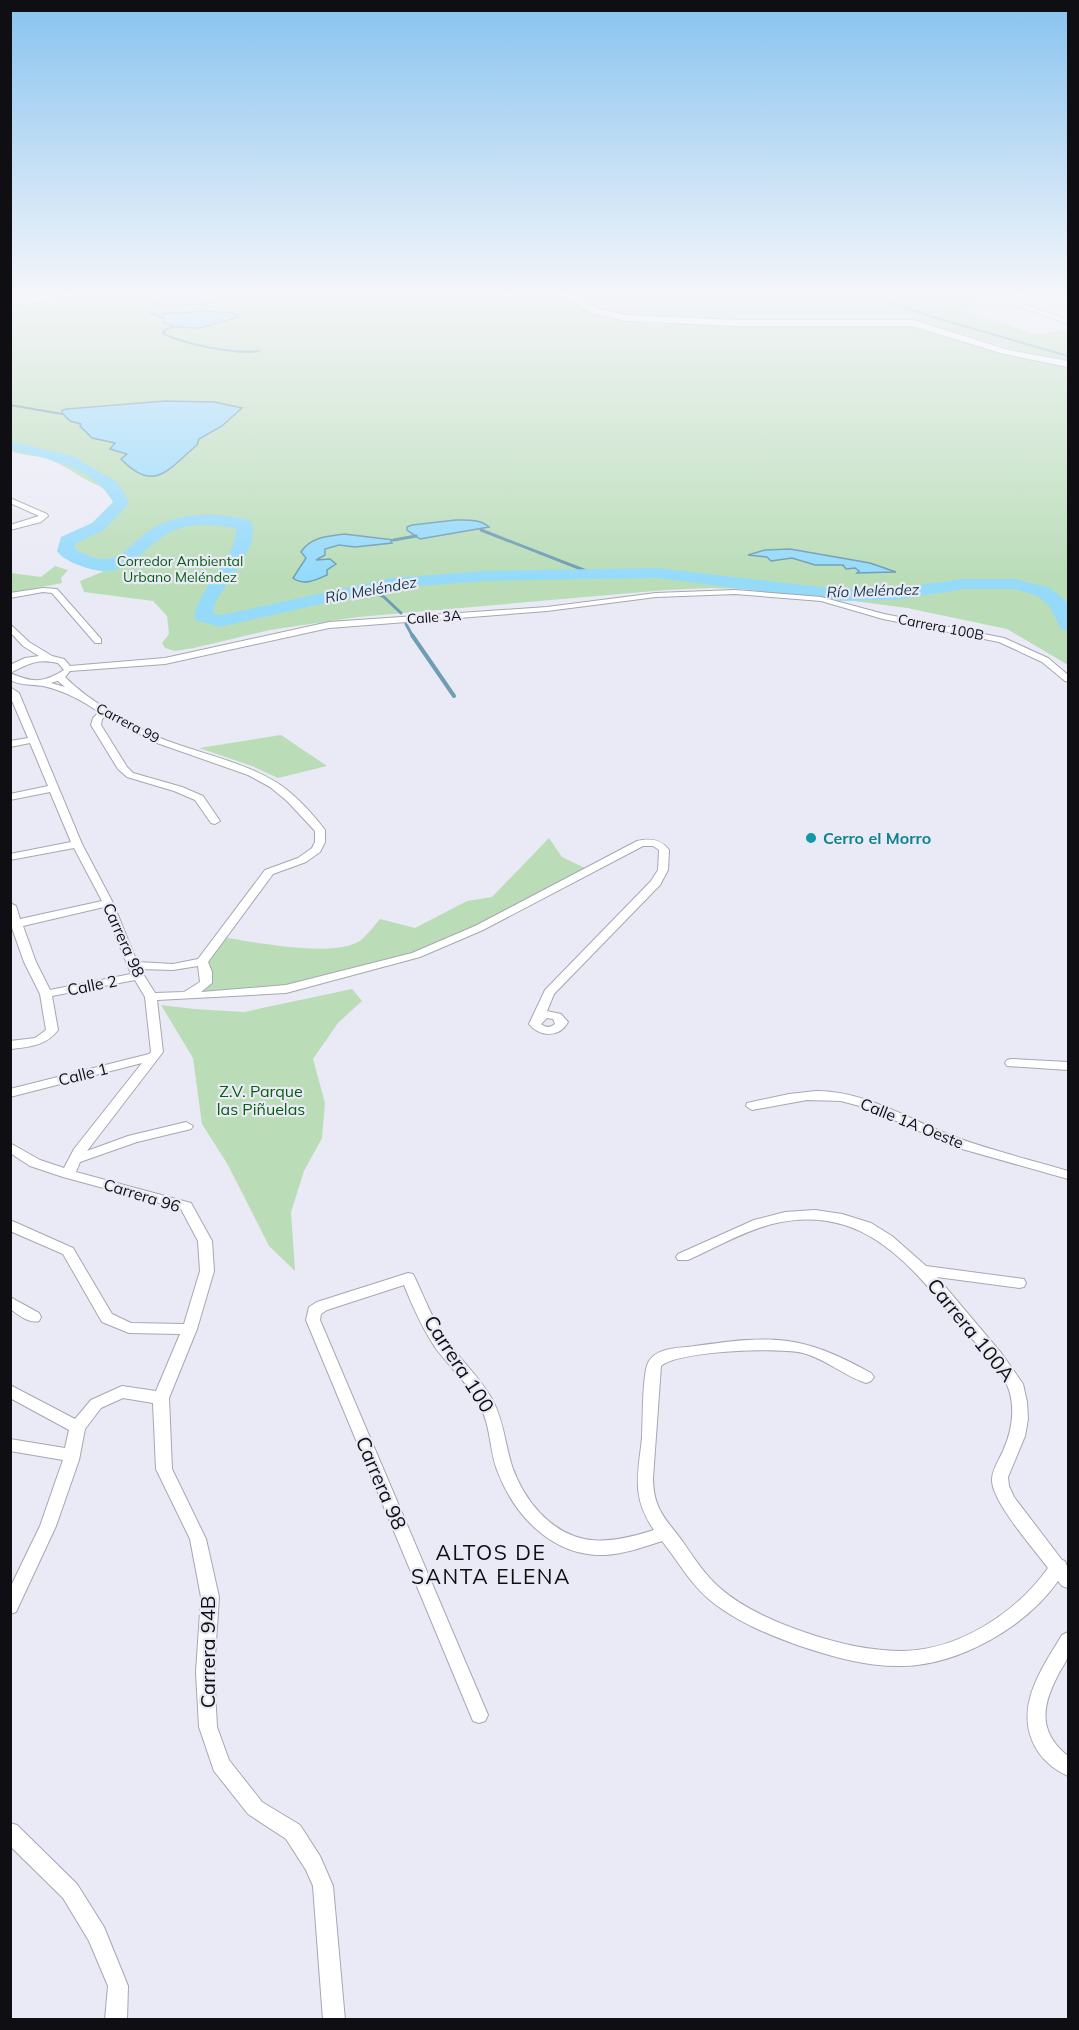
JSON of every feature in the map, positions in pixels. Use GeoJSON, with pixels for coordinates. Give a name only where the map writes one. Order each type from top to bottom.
{"type":"FeatureCollection","features":[{"type":"Feature","properties":{"kind":"street"},"geometry":{"type":"LineString","coordinates":[[10,500],[44,516],[10,528]]}},
{"type":"Feature","properties":{"kind":"street"},"geometry":{"type":"LineString","coordinates":[[10,596],[43,590],[54,591],[98,641]]}},
{"type":"Feature","properties":{"kind":"street","name":"Calle 3A"},"geometry":{"type":"LineString","coordinates":[[68,669],[165,661],[329,625],[547,609],[656,595],[735,592],[804,597]]}},
{"type":"Feature","properties":{"kind":"street","name":"Carrera 100B"},"geometry":{"type":"LineString","coordinates":[[804,597],[1001,640],[1045,660],[1068,680]]}},
{"type":"Feature","properties":{"kind":"street"},"geometry":{"type":"LineString","coordinates":[[10,626],[26,644],[50,658],[63,662],[68,669],[60,677],[41,683],[27,683],[11,677]]}},
{"type":"Feature","properties":{"kind":"street"},"geometry":{"type":"LineString","coordinates":[[15,665],[26,644]]}},
{"type":"Feature","properties":{"kind":"street"},"geometry":{"type":"LineString","coordinates":[[15,665],[50,658]]}},
{"type":"Feature","properties":{"kind":"street","name":"Carrera 99"},"geometry":{"type":"LineString","coordinates":[[60,677],[76,693],[105,712],[181,750],[251,773],[274,785],[291,799],[320,830],[320,842],[316,850],[302,860],[269,872],[202,962]]}},
{"type":"Feature","properties":{"kind":"street","name":"Carrera 98"},"geometry":{"type":"LineString","coordinates":[[27,683],[12,692],[77,844],[108,903],[135,970],[151,997],[157,1052],[155,1056]]}},
{"type":"Feature","properties":{"kind":"street","name":"Carrera 99"},"geometry":{"type":"LineString","coordinates":[[41,683],[76,693]]}},
{"type":"Feature","properties":{"kind":"street"},"geometry":{"type":"LineString","coordinates":[[105,712],[98,718],[96,725],[123,769],[130,775],[178,789],[199,798],[215,821]]}},
{"type":"Feature","properties":{"kind":"street"},"geometry":{"type":"LineString","coordinates":[[10,744],[32,740]]}},
{"type":"Feature","properties":{"kind":"street"},"geometry":{"type":"LineString","coordinates":[[10,797],[55,788]]}},
{"type":"Feature","properties":{"kind":"street"},"geometry":{"type":"LineString","coordinates":[[151,997],[218,995],[286,989],[416,955],[479,928],[641,843],[660,844],[664,849],[663,870],[656,883],[549,993],[537,1018]]}},
{"type":"Feature","properties":{"kind":"street"},"geometry":{"type":"LineString","coordinates":[[10,857],[77,844]]}},
{"type":"Feature","properties":{"kind":"street"},"geometry":{"type":"LineString","coordinates":[[13,924],[108,903]]}},
{"type":"Feature","properties":{"kind":"street"},"geometry":{"type":"LineString","coordinates":[[10,906],[13,924],[46,994],[52,1030],[48,1037],[35,1042],[10,1045]]}},
{"type":"Feature","properties":{"kind":"street"},"geometry":{"type":"LineString","coordinates":[[135,970],[202,962],[206,972],[206,983],[218,995]]}},
{"type":"Feature","properties":{"kind":"street","name":"Calle 2"},"geometry":{"type":"LineString","coordinates":[[46,994],[135,970]]}},
{"type":"Feature","properties":{"kind":"street"},"geometry":{"type":"LineString","coordinates":[[188,995],[206,983]]}},
{"type":"Feature","properties":{"kind":"street"},"geometry":{"type":"LineString","coordinates":[[68,1174],[74,1160],[155,1056]]}},
{"type":"Feature","properties":{"kind":"street","name":"Calle 1"},"geometry":{"type":"LineString","coordinates":[[10,1093],[155,1056]]}},
{"type":"Feature","properties":{"kind":"street"},"geometry":{"type":"LineString","coordinates":[[1011,1062],[1068,1066]]}},
{"type":"Feature","properties":{"kind":"street","name":"Calle 1A Oeste"},"geometry":{"type":"LineString","coordinates":[[752,1106],[805,1096],[845,1098],[961,1144],[1068,1175]]}},
{"type":"Feature","properties":{"kind":"street"},"geometry":{"type":"LineString","coordinates":[[74,1160],[133,1139],[186,1125]]}},
{"type":"Feature","properties":{"kind":"street","name":"Carrera 96"},"geometry":{"type":"LineString","coordinates":[[10,1148],[35,1163],[68,1174],[186,1206],[205,1241],[207,1271],[190,1329],[161,1398]]}},
{"type":"Feature","properties":{"kind":"street"},"geometry":{"type":"LineString","coordinates":[[683,1257],[772,1220],[812,1215],[841,1218],[879,1233],[902,1249],[922,1270],[1019,1283]]}},
{"type":"Feature","properties":{"kind":"street"},"geometry":{"type":"LineString","coordinates":[[10,1225],[68,1251],[107,1318],[129,1328],[190,1329]]}},
{"type":"Feature","properties":{"kind":"street","name":"Carrera 100A"},"geometry":{"type":"LineString","coordinates":[[922,1270],[1015,1384],[1021,1414],[1017,1436],[1001,1473],[1001,1488],[1008,1502],[1064,1574]]}},
{"type":"Feature","properties":{"kind":"street","name":"Carrera 98"},"geometry":{"type":"LineString","coordinates":[[408,1278],[322,1306],[314,1311],[312,1317],[479,1715]]}},
{"type":"Feature","properties":{"kind":"street","name":"Carrera 100"},"geometry":{"type":"LineString","coordinates":[[408,1278],[437,1337],[476,1386],[490,1409],[496,1425],[506,1473],[517,1494],[535,1518],[548,1530],[566,1540],[595,1548],[630,1544],[666,1533]]}},
{"type":"Feature","properties":{"kind":"street"},"geometry":{"type":"LineString","coordinates":[[10,1302],[34,1317]]}},
{"type":"Feature","properties":{"kind":"street"},"geometry":{"type":"LineString","coordinates":[[867,1377],[823,1355],[787,1345],[759,1344],[673,1354],[658,1359],[653,1368],[646,1496],[651,1510],[666,1533],[717,1596],[745,1614],[788,1634],[828,1647],[890,1657],[925,1657],[975,1638],[1026,1605],[1064,1574]]}},
{"type":"Feature","properties":{"kind":"street"},"geometry":{"type":"LineString","coordinates":[[10,1391],[77,1426]]}},
{"type":"Feature","properties":{"kind":"street"},"geometry":{"type":"LineString","coordinates":[[10,1607],[48,1526],[71,1455],[77,1426],[96,1404],[122,1392],[161,1398]]}},
{"type":"Feature","properties":{"kind":"street","name":"Carrera 94B"},"geometry":{"type":"LineString","coordinates":[[161,1398],[164,1469],[198,1539],[210,1597],[205,1672],[208,1727],[221,1765],[255,1808],[293,1832],[313,1863],[323,1886],[334,2019]]}},
{"type":"Feature","properties":{"kind":"street"},"geometry":{"type":"LineString","coordinates":[[10,1445],[71,1455]]}},
{"type":"Feature","properties":{"kind":"street"},"geometry":{"type":"LineString","coordinates":[[1068,1640],[1036,1703],[1034,1721],[1043,1742],[1059,1761],[1068,1767]]}},
{"type":"Feature","properties":{"kind":"street"},"geometry":{"type":"LineString","coordinates":[[10,1832],[70,1891],[97,1934],[118,1986],[116,2019]]}},
{"type":"Feature","properties":{"kind":"green space","name":"Corredor Ambiental Urbano Meléndez"},"geometry":{"type":"Polygon","coordinates":[[[11,387],[1068,387],[1068,665],[1007,629],[907,608],[769,590],[711,588],[358,617],[270,630],[175,651],[165,648],[162,643],[169,634],[167,616],[153,601],[84,592],[80,581],[102,572],[106,567],[87,565],[66,551],[67,541],[97,527],[115,510],[121,502],[114,490],[97,485],[48,459],[11,451],[11,387]]]}},
{"type":"Feature","properties":{"kind":"green space"},"geometry":{"type":"Polygon","coordinates":[[[55,566],[68,570],[61,578],[62,583],[11,593],[11,573],[41,577],[55,566]]]}},
{"type":"Feature","properties":{"kind":"green space"},"geometry":{"type":"Polygon","coordinates":[[[281,735],[327,766],[278,778],[252,766],[199,748],[281,735]]]}},
{"type":"Feature","properties":{"kind":"green space"},"geometry":{"type":"Polygon","coordinates":[[[549,838],[562,857],[587,869],[478,927],[419,951],[370,967],[286,988],[191,994],[206,984],[203,962],[222,937],[314,949],[349,946],[361,940],[380,919],[415,928],[467,901],[492,897],[549,838]]]}},
{"type":"Feature","properties":{"kind":"green space","name":"Z.V. Parque las Piñuelas"},"geometry":{"type":"Polygon","coordinates":[[[352,989],[362,1001],[338,1023],[313,1059],[325,1103],[322,1138],[304,1171],[291,1212],[295,1271],[269,1246],[228,1165],[202,1124],[193,1058],[161,1005],[244,1012],[352,989]]]}},
{"type":"Feature","properties":{"kind":"water"},"geometry":{"type":"Polygon","coordinates":[[[165,401],[214,402],[242,408],[222,426],[199,439],[197,445],[169,469],[152,476],[143,475],[121,459],[127,454],[110,449],[115,443],[92,438],[80,426],[81,424],[70,421],[62,413],[62,410],[67,409],[165,401]]]}},
{"type":"Feature","properties":{"kind":"water"},"geometry":{"type":"Polygon","coordinates":[[[456,520],[478,521],[489,527],[420,539],[407,530],[407,527],[412,525],[456,520]]]}},
{"type":"Feature","properties":{"kind":"water"},"geometry":{"type":"Polygon","coordinates":[[[344,534],[394,540],[391,541],[392,543],[355,547],[339,545],[325,549],[325,555],[316,560],[330,559],[336,564],[327,570],[327,575],[305,582],[293,578],[306,558],[301,552],[309,543],[320,538],[344,534]]]}},
{"type":"Feature","properties":{"kind":"water"},"geometry":{"type":"Polygon","coordinates":[[[790,549],[870,563],[896,572],[857,573],[859,571],[855,568],[846,569],[843,565],[815,565],[792,558],[771,561],[767,557],[748,555],[765,550],[790,549]]]}},
{"type":"Feature","properties":{"kind":"waterway"},"geometry":{"type":"LineString","coordinates":[[10,405],[62,414]]}},
{"type":"Feature","properties":{"kind":"waterway","name":"Río Meléndez"},"geometry":{"type":"LineString","coordinates":[[10,445],[67,459],[112,486],[121,502],[115,510],[98,527],[67,541],[66,551],[89,563],[99,565],[117,563],[164,529],[179,523],[207,520],[244,524],[241,548],[206,603],[203,616],[220,621],[392,583],[485,576],[657,573],[837,595],[896,594],[963,584],[1015,584],[1044,592],[1057,603],[1068,625]]}},
{"type":"Feature","properties":{"kind":"waterway"},"geometry":{"type":"LineString","coordinates":[[481,530],[594,574]]}},
{"type":"Feature","properties":{"kind":"waterway"},"geometry":{"type":"LineString","coordinates":[[394,540],[416,536]]}},
{"type":"Feature","properties":{"kind":"waterway"},"geometry":{"type":"LineString","coordinates":[[367,589],[384,597],[401,613]]}},
{"type":"Feature","properties":{"kind":"waterway"},"geometry":{"type":"LineString","coordinates":[[406,624],[413,637]]}},
{"type":"Feature","properties":{"kind":"waterway"},"geometry":{"type":"LineString","coordinates":[[412,635],[454,696]]}},
{"type":"Feature","properties":{"kind":"place","name":"Cerro el Morro"},"geometry":{"type":"Point","coordinates":[811,838]}},
{"type":"Feature","properties":{"kind":"district","name":"ALTOS DE SANTA ELENA"},"geometry":{"type":"Point","coordinates":[491,1565]}}]}
